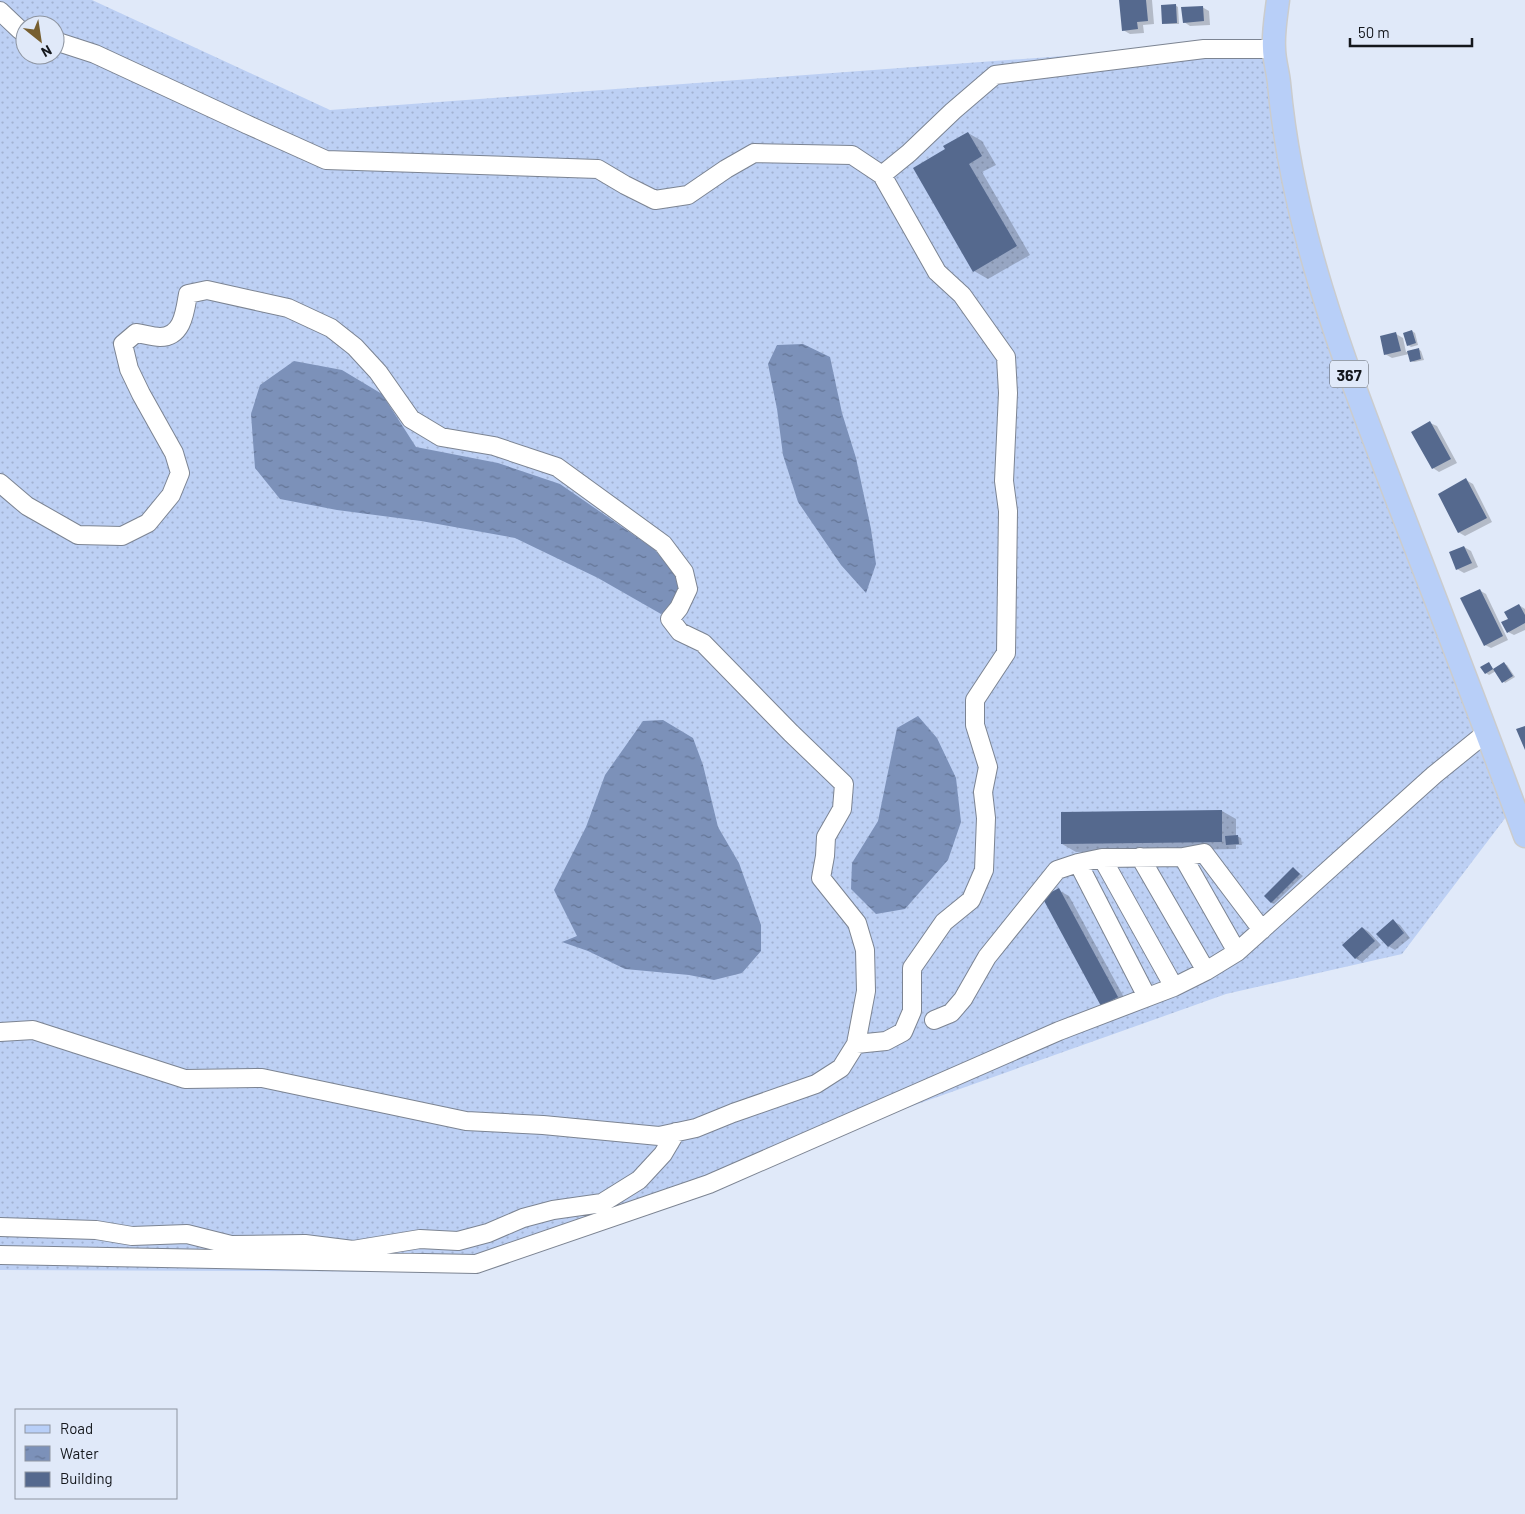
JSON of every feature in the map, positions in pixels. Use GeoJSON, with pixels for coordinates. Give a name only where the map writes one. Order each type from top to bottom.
{"type":"FeatureCollection","features":[{"type":"Feature","properties":{"kind":"main road","name":"367"},"geometry":{"type":"LineString","coordinates":[[1278,0],[1274,50],[1290,165],[1301,217],[1321,290],[1351,381],[1487,732],[1525,836]]}},
{"type":"Feature","properties":{"kind":"street"},"geometry":{"type":"LineString","coordinates":[[0,11],[15,25]]}},
{"type":"Feature","properties":{"kind":"street"},"geometry":{"type":"LineString","coordinates":[[65,44],[96,54],[326,160],[598,168],[625,185],[655,200],[688,195],[726,169],[754,154],[852,155],[882,175],[937,272],[962,295],[1006,357],[1008,393],[1004,481],[1008,511],[1006,653],[975,700],[975,725],[988,767],[983,792],[986,818],[984,870],[971,900],[944,922],[912,968],[912,1011],[903,1032]]}},
{"type":"Feature","properties":{"kind":"street"},"geometry":{"type":"LineString","coordinates":[[882,175],[995,75],[1204,49],[1274,50]]}},
{"type":"Feature","properties":{"kind":"street"},"geometry":{"type":"LineString","coordinates":[[0,483],[27,506],[78,535],[122,536],[148,523],[171,495],[180,473],[174,453],[140,394],[129,369],[123,344],[136,333],[161,337],[173,334],[184,321],[188,294],[207,290],[288,308],[331,328],[355,347],[378,372],[411,419],[441,437],[494,446],[557,467],[663,544],[684,572],[688,589],[670,619],[675,626],[680,632],[703,643],[844,784],[842,809],[826,837],[826,856],[821,878],[856,923],[865,950],[866,991],[856,1044],[841,1068],[816,1084],[696,1128],[659,1136],[543,1125],[466,1121],[262,1078],[185,1079],[33,1030],[0,1032]]}},
{"type":"Feature","properties":{"kind":"street"},"geometry":{"type":"LineString","coordinates":[[0,1255],[476,1264],[709,1184],[1058,1031],[1174,986],[1206,971],[1237,952],[1427,782],[1487,732]]}},
{"type":"Feature","properties":{"kind":"street"},"geometry":{"type":"LineString","coordinates":[[856,1044],[886,1041],[903,1032],[951,1013],[963,999],[987,956],[1057,870],[1078,862],[1102,858],[1183,857],[1204,852],[1262,930]]}},
{"type":"Feature","properties":{"kind":"street"},"geometry":{"type":"LineString","coordinates":[[1140,857],[1206,971]]}},
{"type":"Feature","properties":{"kind":"street"},"geometry":{"type":"LineString","coordinates":[[1183,857],[1237,952]]}},
{"type":"Feature","properties":{"kind":"street"},"geometry":{"type":"LineString","coordinates":[[1102,858],[1174,986]]}},
{"type":"Feature","properties":{"kind":"street"},"geometry":{"type":"LineString","coordinates":[[1078,862],[1146,996]]}},
{"type":"Feature","properties":{"kind":"street"},"geometry":{"type":"LineString","coordinates":[[912,1011],[934,1020]]}},
{"type":"Feature","properties":{"kind":"street"},"geometry":{"type":"LineString","coordinates":[[0,1227],[96,1230],[132,1236],[187,1234],[231,1245],[305,1244],[353,1250],[420,1239],[458,1241],[488,1233],[523,1218],[553,1210],[602,1203],[639,1180],[663,1154],[676,1132]]}},
{"type":"Feature","properties":{"kind":"shaded area"},"geometry":{"type":"Polygon","coordinates":[[[0,0],[92,0],[330,110],[1267,41],[1304,241],[1506,817],[1402,954],[1226,994],[693,1184],[478,1272],[0,1270],[0,0]]]}},
{"type":"Feature","properties":{"kind":"water"},"geometry":{"type":"Polygon","coordinates":[[[803,344],[830,357],[842,413],[856,458],[871,529],[876,564],[866,593],[841,565],[798,502],[783,455],[777,409],[768,364],[777,345],[803,344]]]}},
{"type":"Feature","properties":{"kind":"water"},"geometry":{"type":"Polygon","coordinates":[[[294,361],[342,370],[382,394],[416,447],[498,463],[560,484],[654,549],[680,579],[683,603],[661,614],[598,578],[515,538],[421,521],[337,510],[280,499],[255,468],[251,414],[260,385],[294,361]]]}},
{"type":"Feature","properties":{"kind":"water"},"geometry":{"type":"Polygon","coordinates":[[[918,716],[937,738],[956,778],[961,822],[948,860],[905,909],[876,914],[851,889],[852,863],[878,821],[897,728],[918,716]]]}},
{"type":"Feature","properties":{"kind":"water"},"geometry":{"type":"Polygon","coordinates":[[[663,720],[693,738],[703,765],[718,827],[739,863],[761,925],[761,951],[742,973],[714,980],[689,975],[625,969],[588,951],[562,942],[577,936],[554,890],[586,827],[605,775],[643,721],[663,720]]]}},
{"type":"Feature","properties":{"kind":"building"},"geometry":{"type":"Polygon","coordinates":[[[1119,0],[1146,0],[1148,21],[1137,22],[1138,29],[1122,31],[1119,0]]]}},
{"type":"Feature","properties":{"kind":"building"},"geometry":{"type":"Polygon","coordinates":[[[1176,4],[1177,23],[1162,24],[1161,5],[1176,4]]]}},
{"type":"Feature","properties":{"kind":"building"},"geometry":{"type":"Polygon","coordinates":[[[1203,6],[1204,21],[1183,23],[1181,7],[1203,6]]]}},
{"type":"Feature","properties":{"kind":"building"},"geometry":{"type":"Polygon","coordinates":[[[968,132],[982,156],[969,164],[1017,246],[973,272],[913,168],[945,149],[943,146],[968,132]]]}},
{"type":"Feature","properties":{"kind":"building"},"geometry":{"type":"Polygon","coordinates":[[[1412,330],[1416,343],[1407,346],[1403,333],[1412,330]]]}},
{"type":"Feature","properties":{"kind":"building"},"geometry":{"type":"Polygon","coordinates":[[[1396,332],[1401,351],[1384,355],[1380,336],[1396,332]]]}},
{"type":"Feature","properties":{"kind":"building"},"geometry":{"type":"Polygon","coordinates":[[[1419,348],[1421,359],[1410,362],[1407,351],[1419,348]]]}},
{"type":"Feature","properties":{"kind":"building"},"geometry":{"type":"Polygon","coordinates":[[[1430,421],[1451,459],[1432,469],[1411,432],[1430,421]]]}},
{"type":"Feature","properties":{"kind":"building"},"geometry":{"type":"Polygon","coordinates":[[[1466,478],[1487,518],[1458,533],[1438,494],[1466,478]]]}},
{"type":"Feature","properties":{"kind":"building"},"geometry":{"type":"Polygon","coordinates":[[[1464,546],[1472,563],[1456,570],[1449,552],[1464,546]]]}},
{"type":"Feature","properties":{"kind":"building"},"geometry":{"type":"Polygon","coordinates":[[[1480,589],[1503,636],[1484,646],[1460,598],[1480,589]]]}},
{"type":"Feature","properties":{"kind":"building"},"geometry":{"type":"Polygon","coordinates":[[[1519,604],[1525,615],[1525,623],[1507,633],[1501,622],[1508,619],[1504,612],[1519,604]]]}},
{"type":"Feature","properties":{"kind":"building"},"geometry":{"type":"Polygon","coordinates":[[[1489,662],[1493,669],[1485,674],[1480,667],[1489,662]]]}},
{"type":"Feature","properties":{"kind":"building"},"geometry":{"type":"Polygon","coordinates":[[[1504,662],[1513,676],[1502,683],[1493,669],[1504,662]]]}},
{"type":"Feature","properties":{"kind":"building"},"geometry":{"type":"Polygon","coordinates":[[[1525,726],[1525,750],[1516,729],[1525,726]]]}},
{"type":"Feature","properties":{"kind":"building"},"geometry":{"type":"Polygon","coordinates":[[[1222,810],[1222,842],[1061,844],[1061,812],[1222,810]]]}},
{"type":"Feature","properties":{"kind":"building"},"geometry":{"type":"Polygon","coordinates":[[[1238,835],[1239,844],[1226,845],[1225,836],[1238,835]]]}},
{"type":"Feature","properties":{"kind":"building"},"geometry":{"type":"Polygon","coordinates":[[[1293,867],[1300,874],[1271,903],[1264,896],[1293,867]]]}},
{"type":"Feature","properties":{"kind":"building"},"geometry":{"type":"Polygon","coordinates":[[[1059,888],[1118,997],[1101,1006],[1042,897],[1059,888]]]}},
{"type":"Feature","properties":{"kind":"building"},"geometry":{"type":"Polygon","coordinates":[[[1393,919],[1404,933],[1388,947],[1376,934],[1393,919]]]}},
{"type":"Feature","properties":{"kind":"building"},"geometry":{"type":"Polygon","coordinates":[[[1362,927],[1375,941],[1355,959],[1342,945],[1362,927]]]}}]}
